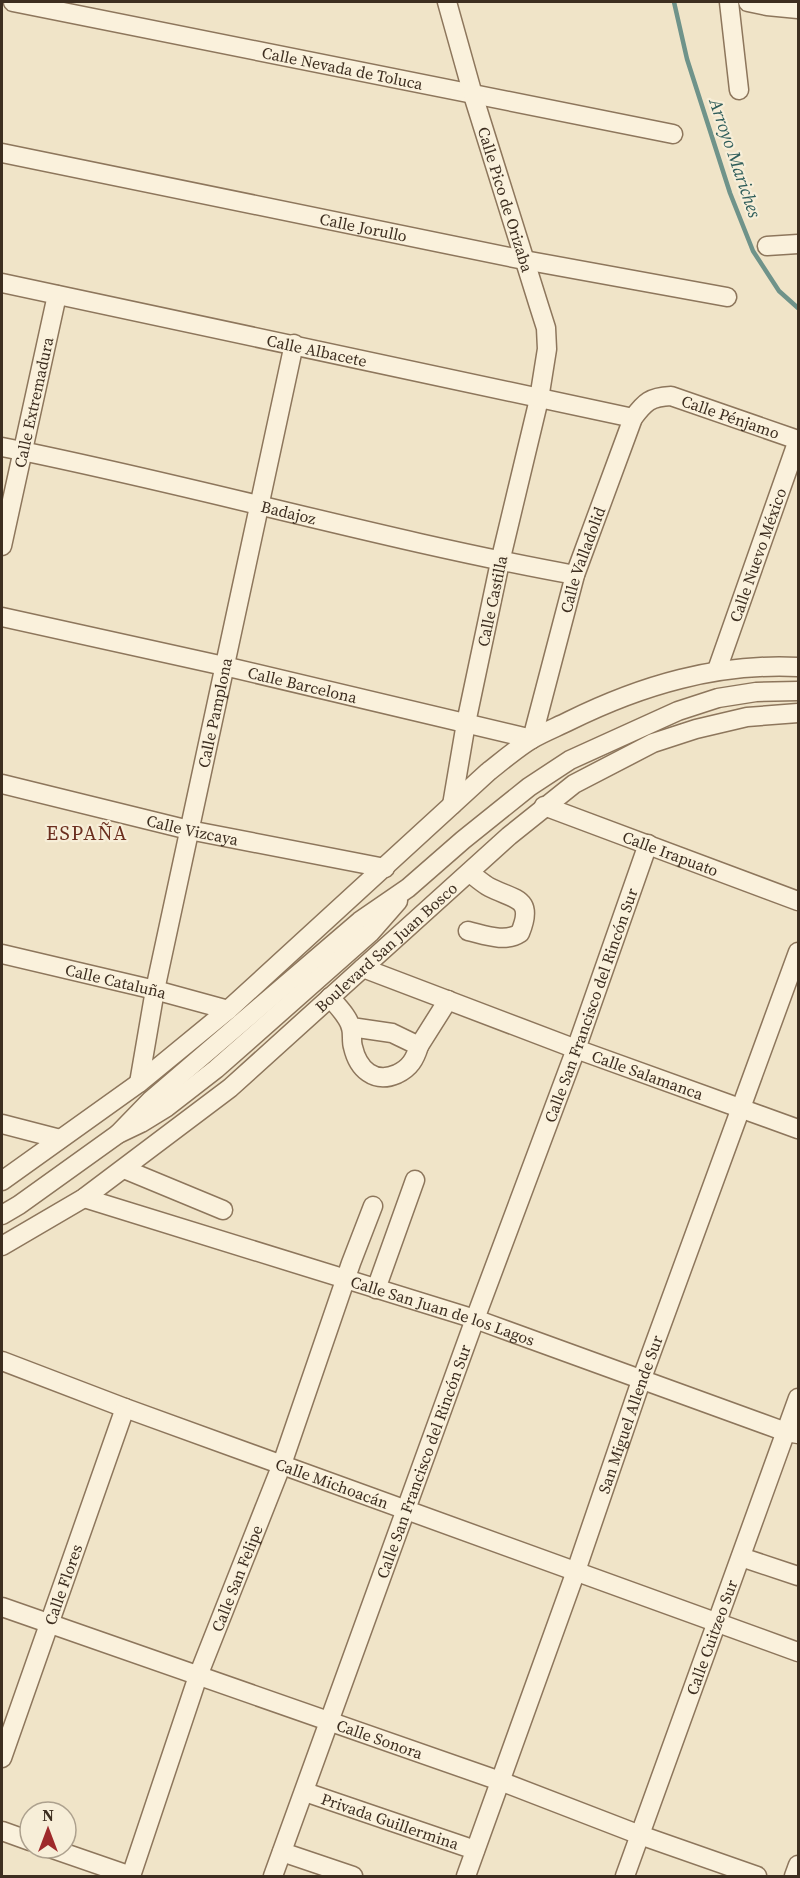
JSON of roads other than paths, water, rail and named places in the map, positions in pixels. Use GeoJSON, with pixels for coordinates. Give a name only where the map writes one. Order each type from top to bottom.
{"type":"FeatureCollection","features":[{"type":"Feature","properties":{"kind":"street","name":"Calle Nevada de Toluca"},"geometry":{"type":"LineString","coordinates":[[13,2],[673,135]]}},
{"type":"Feature","properties":{"kind":"street","name":"Calle Pico de Orizaba"},"geometry":{"type":"LineString","coordinates":[[447,2],[473,95],[546,328],[547,349],[539,399]]}},
{"type":"Feature","properties":{"kind":"street"},"geometry":{"type":"LineString","coordinates":[[729,2],[739,90]]}},
{"type":"Feature","properties":{"kind":"street"},"geometry":{"type":"LineString","coordinates":[[748,2],[798,9]]}},
{"type":"Feature","properties":{"kind":"street","name":"Calle Jorullo"},"geometry":{"type":"LineString","coordinates":[[2,153],[525,260],[727,297]]}},
{"type":"Feature","properties":{"kind":"street"},"geometry":{"type":"LineString","coordinates":[[766,246],[798,244]]}},
{"type":"Feature","properties":{"kind":"street","name":"Calle Albacete"},"geometry":{"type":"LineString","coordinates":[[2,283],[633,418]]}},
{"type":"Feature","properties":{"kind":"street","name":"Calle Extremadura"},"geometry":{"type":"LineString","coordinates":[[2,546],[57,295]]}},
{"type":"Feature","properties":{"kind":"street","name":"Calle Pamplona"},"geometry":{"type":"LineString","coordinates":[[139,1083],[155,990],[294,345]]}},
{"type":"Feature","properties":{"kind":"street","name":"Calle Valladolid"},"geometry":{"type":"LineString","coordinates":[[532,739],[575,575],[633,418],[647,401],[661,396]]}},
{"type":"Feature","properties":{"kind":"street","name":"Calle Pénjamo"},"geometry":{"type":"LineString","coordinates":[[661,396],[671,396],[798,440]]}},
{"type":"Feature","properties":{"kind":"street","name":"Calle Castilla"},"geometry":{"type":"LineString","coordinates":[[452,805],[466,723],[500,562],[539,399]]}},
{"type":"Feature","properties":{"kind":"street","name":"Calle Nuevo México"},"geometry":{"type":"LineString","coordinates":[[717,670],[798,440]]}},
{"type":"Feature","properties":{"kind":"street","name":"Badajoz"},"geometry":{"type":"LineString","coordinates":[[2,447],[260,504],[500,562],[575,575]]}},
{"type":"Feature","properties":{"kind":"street","name":"Calle Barcelona"},"geometry":{"type":"LineString","coordinates":[[2,616],[532,739]]}},
{"type":"Feature","properties":{"kind":"street"},"geometry":{"type":"LineString","coordinates":[[2,1180],[139,1083],[228,1010],[488,772],[532,739],[609,701],[656,685],[717,670],[767,666],[798,667]]}},
{"type":"Feature","properties":{"kind":"street"},"geometry":{"type":"LineString","coordinates":[[2,1215],[118,1134],[151,1100],[360,921],[408,888],[528,787],[570,760],[678,711],[718,698],[756,692],[798,691]]}},
{"type":"Feature","properties":{"kind":"street","name":"Boulevard San Juan Bosco"},"geometry":{"type":"LineString","coordinates":[[2,1246],[84,1198],[230,1088],[544,806],[573,784],[653,743],[696,729],[747,717],[798,714]]}},
{"type":"Feature","properties":{"kind":"street","name":"Calle Vizcaya"},"geometry":{"type":"LineString","coordinates":[[2,783],[189,830],[385,868]]}},
{"type":"Feature","properties":{"kind":"street","name":"Calle Irapuato"},"geometry":{"type":"LineString","coordinates":[[544,806],[798,901]]}},
{"type":"Feature","properties":{"kind":"street","name":"Calle San Francisco del Rincón Sur"},"geometry":{"type":"LineString","coordinates":[[273,1876],[475,1318],[576,1049],[648,844]]}},
{"type":"Feature","properties":{"kind":"street"},"geometry":{"type":"LineString","coordinates":[[468,931],[493,937],[515,937],[520,933],[525,916],[525,908],[520,901],[489,887],[469,873]]}},
{"type":"Feature","properties":{"kind":"street","name":"San Miguel Allende Sur"},"geometry":{"type":"LineString","coordinates":[[466,1876],[576,1571],[642,1378],[798,952]]}},
{"type":"Feature","properties":{"kind":"street","name":"Calle Cataluña"},"geometry":{"type":"LineString","coordinates":[[2,954],[155,990],[228,1010]]}},
{"type":"Feature","properties":{"kind":"street","name":"Calle Salamanca"},"geometry":{"type":"LineString","coordinates":[[363,968],[576,1049],[798,1129]]}},
{"type":"Feature","properties":{"kind":"street"},"geometry":{"type":"LineString","coordinates":[[330,997],[351,1027],[352,1045],[357,1061],[363,1070],[376,1077],[389,1077],[403,1071],[416,1056],[419,1046],[448,1000]]}},
{"type":"Feature","properties":{"kind":"street"},"geometry":{"type":"LineString","coordinates":[[351,1027],[392,1033],[419,1046]]}},
{"type":"Feature","properties":{"kind":"street"},"geometry":{"type":"LineString","coordinates":[[2,1124],[60,1139]]}},
{"type":"Feature","properties":{"kind":"street"},"geometry":{"type":"LineString","coordinates":[[124,1169],[223,1210]]}},
{"type":"Feature","properties":{"kind":"street"},"geometry":{"type":"LineString","coordinates":[[376,1288],[415,1180]]}},
{"type":"Feature","properties":{"kind":"street","name":"Calle San Juan de los Lagos"},"geometry":{"type":"LineString","coordinates":[[84,1198],[475,1318],[792,1433]]}},
{"type":"Feature","properties":{"kind":"street","name":"Calle San Felipe"},"geometry":{"type":"LineString","coordinates":[[131,1876],[198,1676],[282,1464],[373,1206]]}},
{"type":"Feature","properties":{"kind":"street","name":"Calle Michoacán"},"geometry":{"type":"LineString","coordinates":[[2,1361],[125,1408],[798,1652]]}},
{"type":"Feature","properties":{"kind":"street","name":"Calle Cuitzeo Sur"},"geometry":{"type":"LineString","coordinates":[[625,1876],[741,1557],[792,1433],[798,1398]]}},
{"type":"Feature","properties":{"kind":"street","name":"Calle Flores"},"geometry":{"type":"LineString","coordinates":[[2,1758],[125,1408]]}},
{"type":"Feature","properties":{"kind":"street"},"geometry":{"type":"LineString","coordinates":[[741,1557],[798,1576]]}},
{"type":"Feature","properties":{"kind":"street","name":"Calle Sonora"},"geometry":{"type":"LineString","coordinates":[[2,1607],[500,1781],[640,1835],[757,1876]]}},
{"type":"Feature","properties":{"kind":"street","name":"Privada Guillermina"},"geometry":{"type":"LineString","coordinates":[[305,1792],[475,1850]]}},
{"type":"Feature","properties":{"kind":"street"},"geometry":{"type":"LineString","coordinates":[[2,1831],[18,1837]]}},
{"type":"Feature","properties":{"kind":"street"},"geometry":{"type":"LineString","coordinates":[[282,1852],[353,1876]]}},
{"type":"Feature","properties":{"kind":"street"},"geometry":{"type":"LineString","coordinates":[[78,1858],[131,1876]]}},
{"type":"Feature","properties":{"kind":"street"},"geometry":{"type":"LineString","coordinates":[[794,1876],[798,1864]]}},
{"type":"Feature","properties":{"kind":"waterway","name":"Arroyo Mariches"},"geometry":{"type":"LineString","coordinates":[[674,2],[687,59],[730,193],[753,251],[779,291],[798,308]]}},
{"type":"Feature","properties":{"kind":"district","name":"ESPAÑA"},"geometry":{"type":"Point","coordinates":[87,833]}}]}
